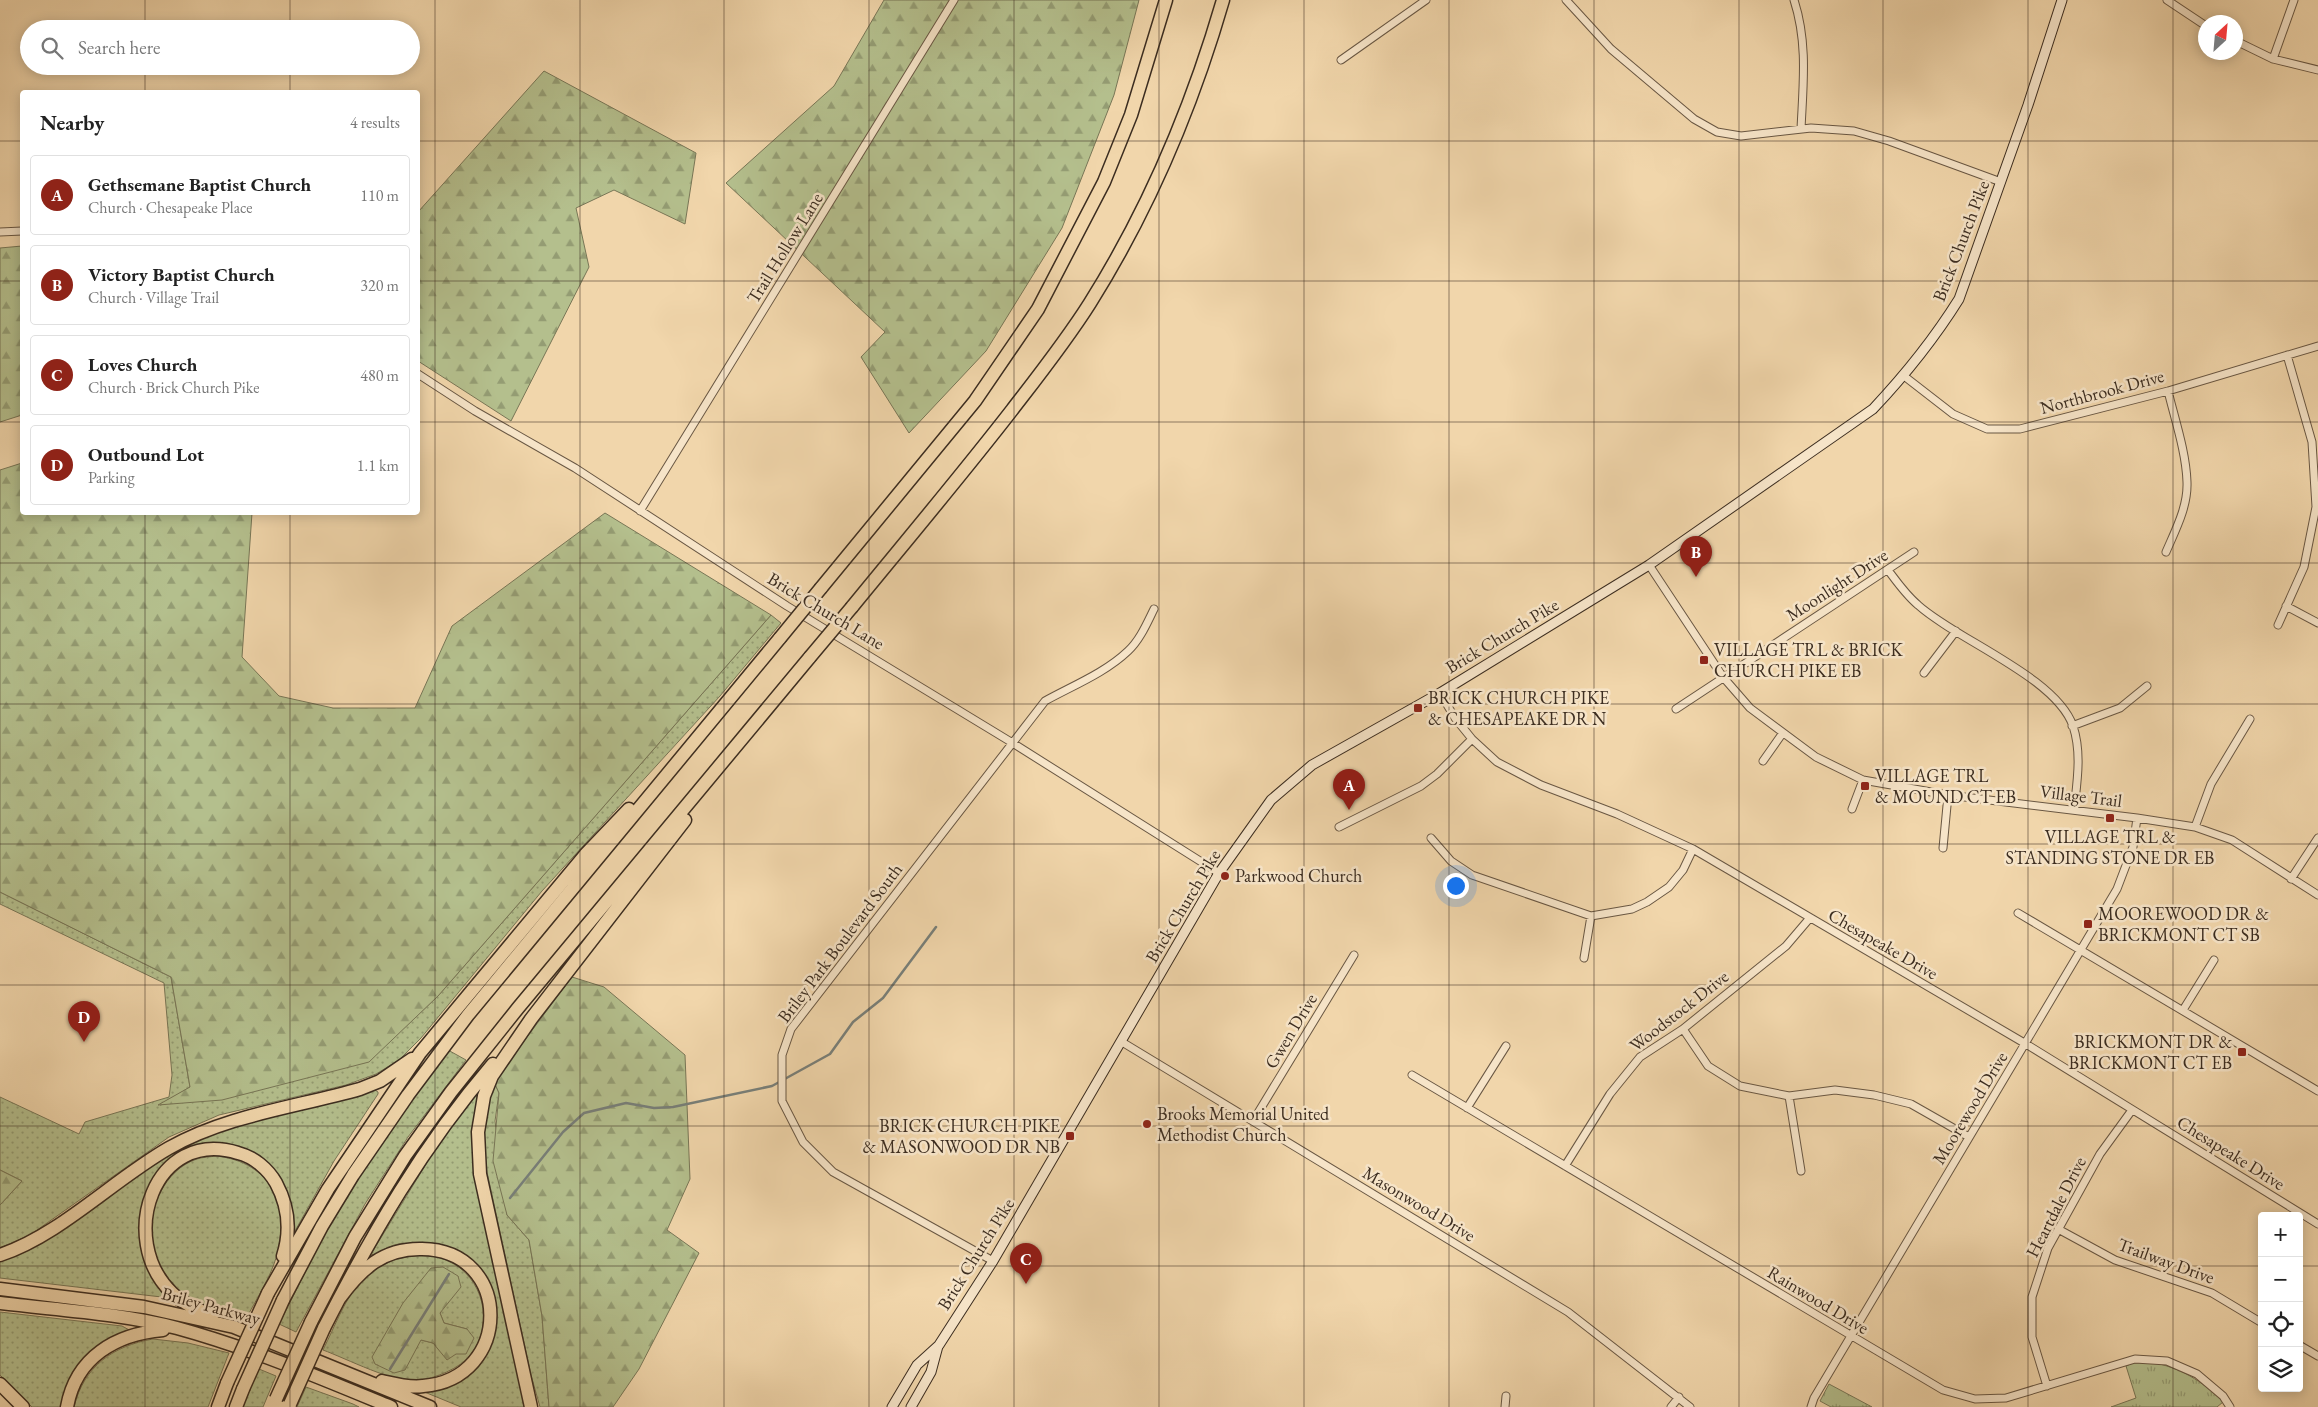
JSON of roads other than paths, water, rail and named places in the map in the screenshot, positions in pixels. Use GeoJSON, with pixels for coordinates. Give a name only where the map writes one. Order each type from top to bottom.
{"type":"FeatureCollection","features":[{"type":"Feature","properties":{"kind":"highway"},"geometry":{"type":"LineString","coordinates":[[236,1407],[284,1300],[322,1226],[353,1175],[408,1095],[468,1015],[975,401],[1038,309],[1104,182],[1131,116],[1166,0]]}},
{"type":"Feature","properties":{"kind":"highway"},"geometry":{"type":"LineString","coordinates":[[274,1403],[311,1322],[355,1237],[405,1156],[451,1092],[518,1008],[980,451],[1055,354],[1090,304],[1138,219],[1184,119],[1207,58],[1223,0]]}},
{"type":"Feature","properties":{"kind":"highway"},"geometry":{"type":"LineString","coordinates":[[289,1406],[324,1328],[373,1233],[425,1152],[461,1101],[531,1018],[700,801],[746,733]]}},
{"type":"Feature","properties":{"kind":"highway"},"geometry":{"type":"LineString","coordinates":[[218,1406],[278,1273],[346,1160],[420,1053],[585,855],[698,737]]}},
{"type":"Feature","properties":{"kind":"highway"},"geometry":{"type":"LineString","coordinates":[[531,1018],[492,1076],[480,1112],[477,1154],[531,1407]]}},
{"type":"Feature","properties":{"kind":"highway"},"geometry":{"type":"LineString","coordinates":[[0,1255],[41,1236],[141,1166],[189,1138],[233,1122],[360,1089],[380,1081],[420,1053]]}},
{"type":"Feature","properties":{"kind":"highway"},"geometry":{"type":"LineString","coordinates":[[234,1327],[186,1304],[173,1294],[156,1273],[147,1248],[145,1219],[150,1197],[161,1178],[184,1157],[204,1150],[229,1150],[256,1161],[274,1180],[286,1210],[289,1234],[278,1273]]}},
{"type":"Feature","properties":{"kind":"highway"},"geometry":{"type":"LineString","coordinates":[[339,1299],[357,1275],[374,1262],[393,1253],[412,1248],[434,1249],[454,1256],[471,1268],[485,1287],[490,1302],[492,1320],[489,1335],[474,1362],[452,1379],[437,1384],[404,1386],[341,1370]]}},
{"type":"Feature","properties":{"kind":"highway","name":"Briley Parkway"},"geometry":{"type":"LineString","coordinates":[[0,1289],[144,1307],[234,1327],[430,1407]]}},
{"type":"Feature","properties":{"kind":"highway","name":"Briley Parkway"},"geometry":{"type":"LineString","coordinates":[[0,1303],[123,1318],[176,1328],[313,1376],[392,1407]]}},
{"type":"Feature","properties":{"kind":"highway"},"geometry":{"type":"LineString","coordinates":[[66,1407],[73,1385],[79,1374],[87,1362],[99,1351],[113,1342],[141,1332],[176,1328]]}},
{"type":"Feature","properties":{"kind":"highway"},"geometry":{"type":"LineString","coordinates":[[313,1376],[370,1407]]}},
{"type":"Feature","properties":{"kind":"highway"},"geometry":{"type":"LineString","coordinates":[[0,1384],[23,1407]]}},
{"type":"Feature","properties":{"kind":"main road","name":"Brick Church Pike"},"geometry":{"type":"LineString","coordinates":[[892,1407],[918,1365],[939,1345],[993,1261],[1219,873],[1271,800],[1312,766],[1440,693],[1648,565],[1873,409],[1904,376],[1959,299],[2001,182],[2062,0]]}},
{"type":"Feature","properties":{"kind":"main road","name":"Brick Church Pike"},"geometry":{"type":"LineString","coordinates":[[911,1407],[931,1372],[939,1345]]}},
{"type":"Feature","properties":{"kind":"street","name":"Trail Hollow Lane"},"geometry":{"type":"LineString","coordinates":[[640,511],[954,0]]}},
{"type":"Feature","properties":{"kind":"street"},"geometry":{"type":"LineString","coordinates":[[1341,60],[1426,0]]}},
{"type":"Feature","properties":{"kind":"street"},"geometry":{"type":"LineString","coordinates":[[1566,0],[1611,49],[1694,119],[1717,132],[1741,136],[1811,128],[1854,131],[1889,141],[2001,182]]}},
{"type":"Feature","properties":{"kind":"street"},"geometry":{"type":"LineString","coordinates":[[1794,0],[1801,22],[1805,56],[1801,129]]}},
{"type":"Feature","properties":{"kind":"street"},"geometry":{"type":"LineString","coordinates":[[2169,0],[2198,20]]}},
{"type":"Feature","properties":{"kind":"street"},"geometry":{"type":"LineString","coordinates":[[2274,59],[2294,0]]}},
{"type":"Feature","properties":{"kind":"street"},"geometry":{"type":"LineString","coordinates":[[2243,44],[2274,59],[2318,70]]}},
{"type":"Feature","properties":{"kind":"street"},"geometry":{"type":"LineString","coordinates":[[0,232],[20,231]]}},
{"type":"Feature","properties":{"kind":"street","name":"Northbrook Drive"},"geometry":{"type":"LineString","coordinates":[[1904,376],[1947,411],[1987,429],[2020,429],[2168,391],[2318,346]]}},
{"type":"Feature","properties":{"kind":"street"},"geometry":{"type":"LineString","coordinates":[[2278,624],[2304,567],[2316,507],[2312,442],[2287,354]]}},
{"type":"Feature","properties":{"kind":"street","name":"Brick Church Lane"},"geometry":{"type":"LineString","coordinates":[[420,375],[475,411],[575,468],[787,606],[1011,742],[1219,873]]}},
{"type":"Feature","properties":{"kind":"street"},"geometry":{"type":"LineString","coordinates":[[2166,552],[2179,520],[2187,483],[2182,447],[2168,391]]}},
{"type":"Feature","properties":{"kind":"street","name":"Moonlight Drive"},"geometry":{"type":"LineString","coordinates":[[1676,709],[1914,552]]}},
{"type":"Feature","properties":{"kind":"street","name":"Village Trail"},"geometry":{"type":"LineString","coordinates":[[1648,565],[1723,677],[1750,708],[1782,734],[1816,757],[1863,780],[1948,795],[2195,827],[2232,840],[2318,895]]}},
{"type":"Feature","properties":{"kind":"street"},"geometry":{"type":"LineString","coordinates":[[1888,570],[1917,605],[1956,632],[2035,681],[2059,705],[2072,726],[2079,763],[2074,810]]}},
{"type":"Feature","properties":{"kind":"street"},"geometry":{"type":"LineString","coordinates":[[2286,606],[2318,623]]}},
{"type":"Feature","properties":{"kind":"street","name":"Briley Park Boulevard South"},"geometry":{"type":"LineString","coordinates":[[993,1261],[834,1172],[803,1142],[782,1101],[782,1055],[791,1029],[1011,742],[1045,701],[1098,672],[1128,651],[1142,635],[1154,609]]}},
{"type":"Feature","properties":{"kind":"street"},"geometry":{"type":"LineString","coordinates":[[1924,673],[1956,632]]}},
{"type":"Feature","properties":{"kind":"street"},"geometry":{"type":"LineString","coordinates":[[2072,726],[2120,708],[2147,686]]}},
{"type":"Feature","properties":{"kind":"street","name":"Chesapeake Drive"},"geometry":{"type":"LineString","coordinates":[[1440,693],[1472,739],[1498,762],[1541,785],[1617,814],[1693,849],[2026,1044],[2318,1224]]}},
{"type":"Feature","properties":{"kind":"street"},"geometry":{"type":"LineString","coordinates":[[2195,827],[2211,784],[2250,719]]}},
{"type":"Feature","properties":{"kind":"street"},"geometry":{"type":"LineString","coordinates":[[1763,761],[1782,734]]}},
{"type":"Feature","properties":{"kind":"street"},"geometry":{"type":"LineString","coordinates":[[1339,827],[1421,786],[1438,774],[1472,739]]}},
{"type":"Feature","properties":{"kind":"street"},"geometry":{"type":"LineString","coordinates":[[1852,809],[1863,780]]}},
{"type":"Feature","properties":{"kind":"street"},"geometry":{"type":"LineString","coordinates":[[1943,848],[1948,795]]}},
{"type":"Feature","properties":{"kind":"street","name":"Moorewood Drive"},"geometry":{"type":"LineString","coordinates":[[1811,1407],[1814,1398],[2117,889],[2133,847],[2137,818]]}},
{"type":"Feature","properties":{"kind":"street"},"geometry":{"type":"LineString","coordinates":[[1430,838],[1451,861],[1472,875],[1591,916],[1632,909],[1670,887],[1684,870],[1693,849]]}},
{"type":"Feature","properties":{"kind":"street"},"geometry":{"type":"LineString","coordinates":[[2291,879],[2318,838]]}},
{"type":"Feature","properties":{"kind":"street"},"geometry":{"type":"LineString","coordinates":[[2018,913],[2318,1091]]}},
{"type":"Feature","properties":{"kind":"street"},"geometry":{"type":"LineString","coordinates":[[1584,958],[1591,916]]}},
{"type":"Feature","properties":{"kind":"street","name":"Woodstock Drive"},"geometry":{"type":"LineString","coordinates":[[1565,1166],[1610,1094],[1640,1057],[1683,1029],[1786,946],[1809,918]]}},
{"type":"Feature","properties":{"kind":"street","name":"Gwen Drive"},"geometry":{"type":"LineString","coordinates":[[1253,1121],[1354,956]]}},
{"type":"Feature","properties":{"kind":"street"},"geometry":{"type":"LineString","coordinates":[[2183,1010],[2214,960]]}},
{"type":"Feature","properties":{"kind":"street"},"geometry":{"type":"LineString","coordinates":[[1683,1029],[1708,1066],[1740,1086],[1789,1096],[1835,1090],[1874,1094],[1911,1104],[1969,1138]]}},
{"type":"Feature","properties":{"kind":"street","name":"Masonwood Drive"},"geometry":{"type":"LineString","coordinates":[[1122,1042],[1568,1312],[1690,1407]]}},
{"type":"Feature","properties":{"kind":"street"},"geometry":{"type":"LineString","coordinates":[[1467,1108],[1506,1046]]}},
{"type":"Feature","properties":{"kind":"street","name":"Rainwood Drive"},"geometry":{"type":"LineString","coordinates":[[1412,1075],[1943,1390],[1975,1399],[2006,1398],[2135,1359],[2166,1361],[2197,1374],[2223,1396],[2230,1407]]}},
{"type":"Feature","properties":{"kind":"street"},"geometry":{"type":"LineString","coordinates":[[1789,1096],[1800,1171]]}},
{"type":"Feature","properties":{"kind":"street","name":"Heartdale Drive"},"geometry":{"type":"LineString","coordinates":[[2047,1386],[2032,1336],[2032,1298],[2048,1248],[2058,1229],[2100,1154],[2132,1110]]}},
{"type":"Feature","properties":{"kind":"street","name":"Trailway Drive"},"geometry":{"type":"LineString","coordinates":[[2058,1229],[2115,1260],[2212,1293],[2258,1320]]}},
{"type":"Feature","properties":{"kind":"street"},"geometry":{"type":"LineString","coordinates":[[2303,1347],[2318,1356]]}},
{"type":"Feature","properties":{"kind":"street"},"geometry":{"type":"LineString","coordinates":[[1505,1407],[1506,1396]]}},
{"type":"Feature","properties":{"kind":"street"},"geometry":{"type":"LineString","coordinates":[[1671,1407],[1679,1397]]}},
{"type":"Feature","properties":{"kind":"waterway"},"geometry":{"type":"LineString","coordinates":[[510,1198],[563,1132],[584,1113],[626,1103],[654,1108],[673,1107],[772,1086],[830,1054],[853,1022],[883,998],[936,927]]}},
{"type":"Feature","properties":{"kind":"waterway"},"geometry":{"type":"LineString","coordinates":[[390,1369],[449,1274]]}},
{"type":"Feature","properties":{"kind":"place","name":"Victory Baptist Church"},"geometry":{"type":"Point","coordinates":[1696,577]}},
{"type":"Feature","properties":{"kind":"place","name":"VILLAGE TRL & BRICK CHURCH PIKE EB"},"geometry":{"type":"Point","coordinates":[1704,660]}},
{"type":"Feature","properties":{"kind":"place","name":"BRICK CHURCH PIKE & CHESAPEAKE DR N"},"geometry":{"type":"Point","coordinates":[1418,708]}},
{"type":"Feature","properties":{"kind":"place","name":"VILLAGE TRL & MOUND CT EB"},"geometry":{"type":"Point","coordinates":[1865,786]}},
{"type":"Feature","properties":{"kind":"place","name":"Gethsemane Baptist Church"},"geometry":{"type":"Point","coordinates":[1349,810]}},
{"type":"Feature","properties":{"kind":"place","name":"VILLAGE TRL & STANDING STONE DR EB"},"geometry":{"type":"Point","coordinates":[2110,818]}},
{"type":"Feature","properties":{"kind":"place","name":"Parkwood Church"},"geometry":{"type":"Point","coordinates":[1225,876]}},
{"type":"Feature","properties":{"kind":"place","name":"MOOREWOOD DR & BRICKMONT CT SB"},"geometry":{"type":"Point","coordinates":[2088,924]}},
{"type":"Feature","properties":{"kind":"place","name":"Outbound Lot"},"geometry":{"type":"Point","coordinates":[84,1042]}},
{"type":"Feature","properties":{"kind":"place","name":"BRICKMONT DR & BRICKMONT CT EB"},"geometry":{"type":"Point","coordinates":[2242,1052]}},
{"type":"Feature","properties":{"kind":"place","name":"Brooks Memorial United Methodist Church"},"geometry":{"type":"Point","coordinates":[1147,1124]}},
{"type":"Feature","properties":{"kind":"place","name":"BRICK CHURCH PIKE & MASONWOOD DR NB"},"geometry":{"type":"Point","coordinates":[1070,1136]}},
{"type":"Feature","properties":{"kind":"place","name":"Loves Church"},"geometry":{"type":"Point","coordinates":[1026,1284]}}]}
